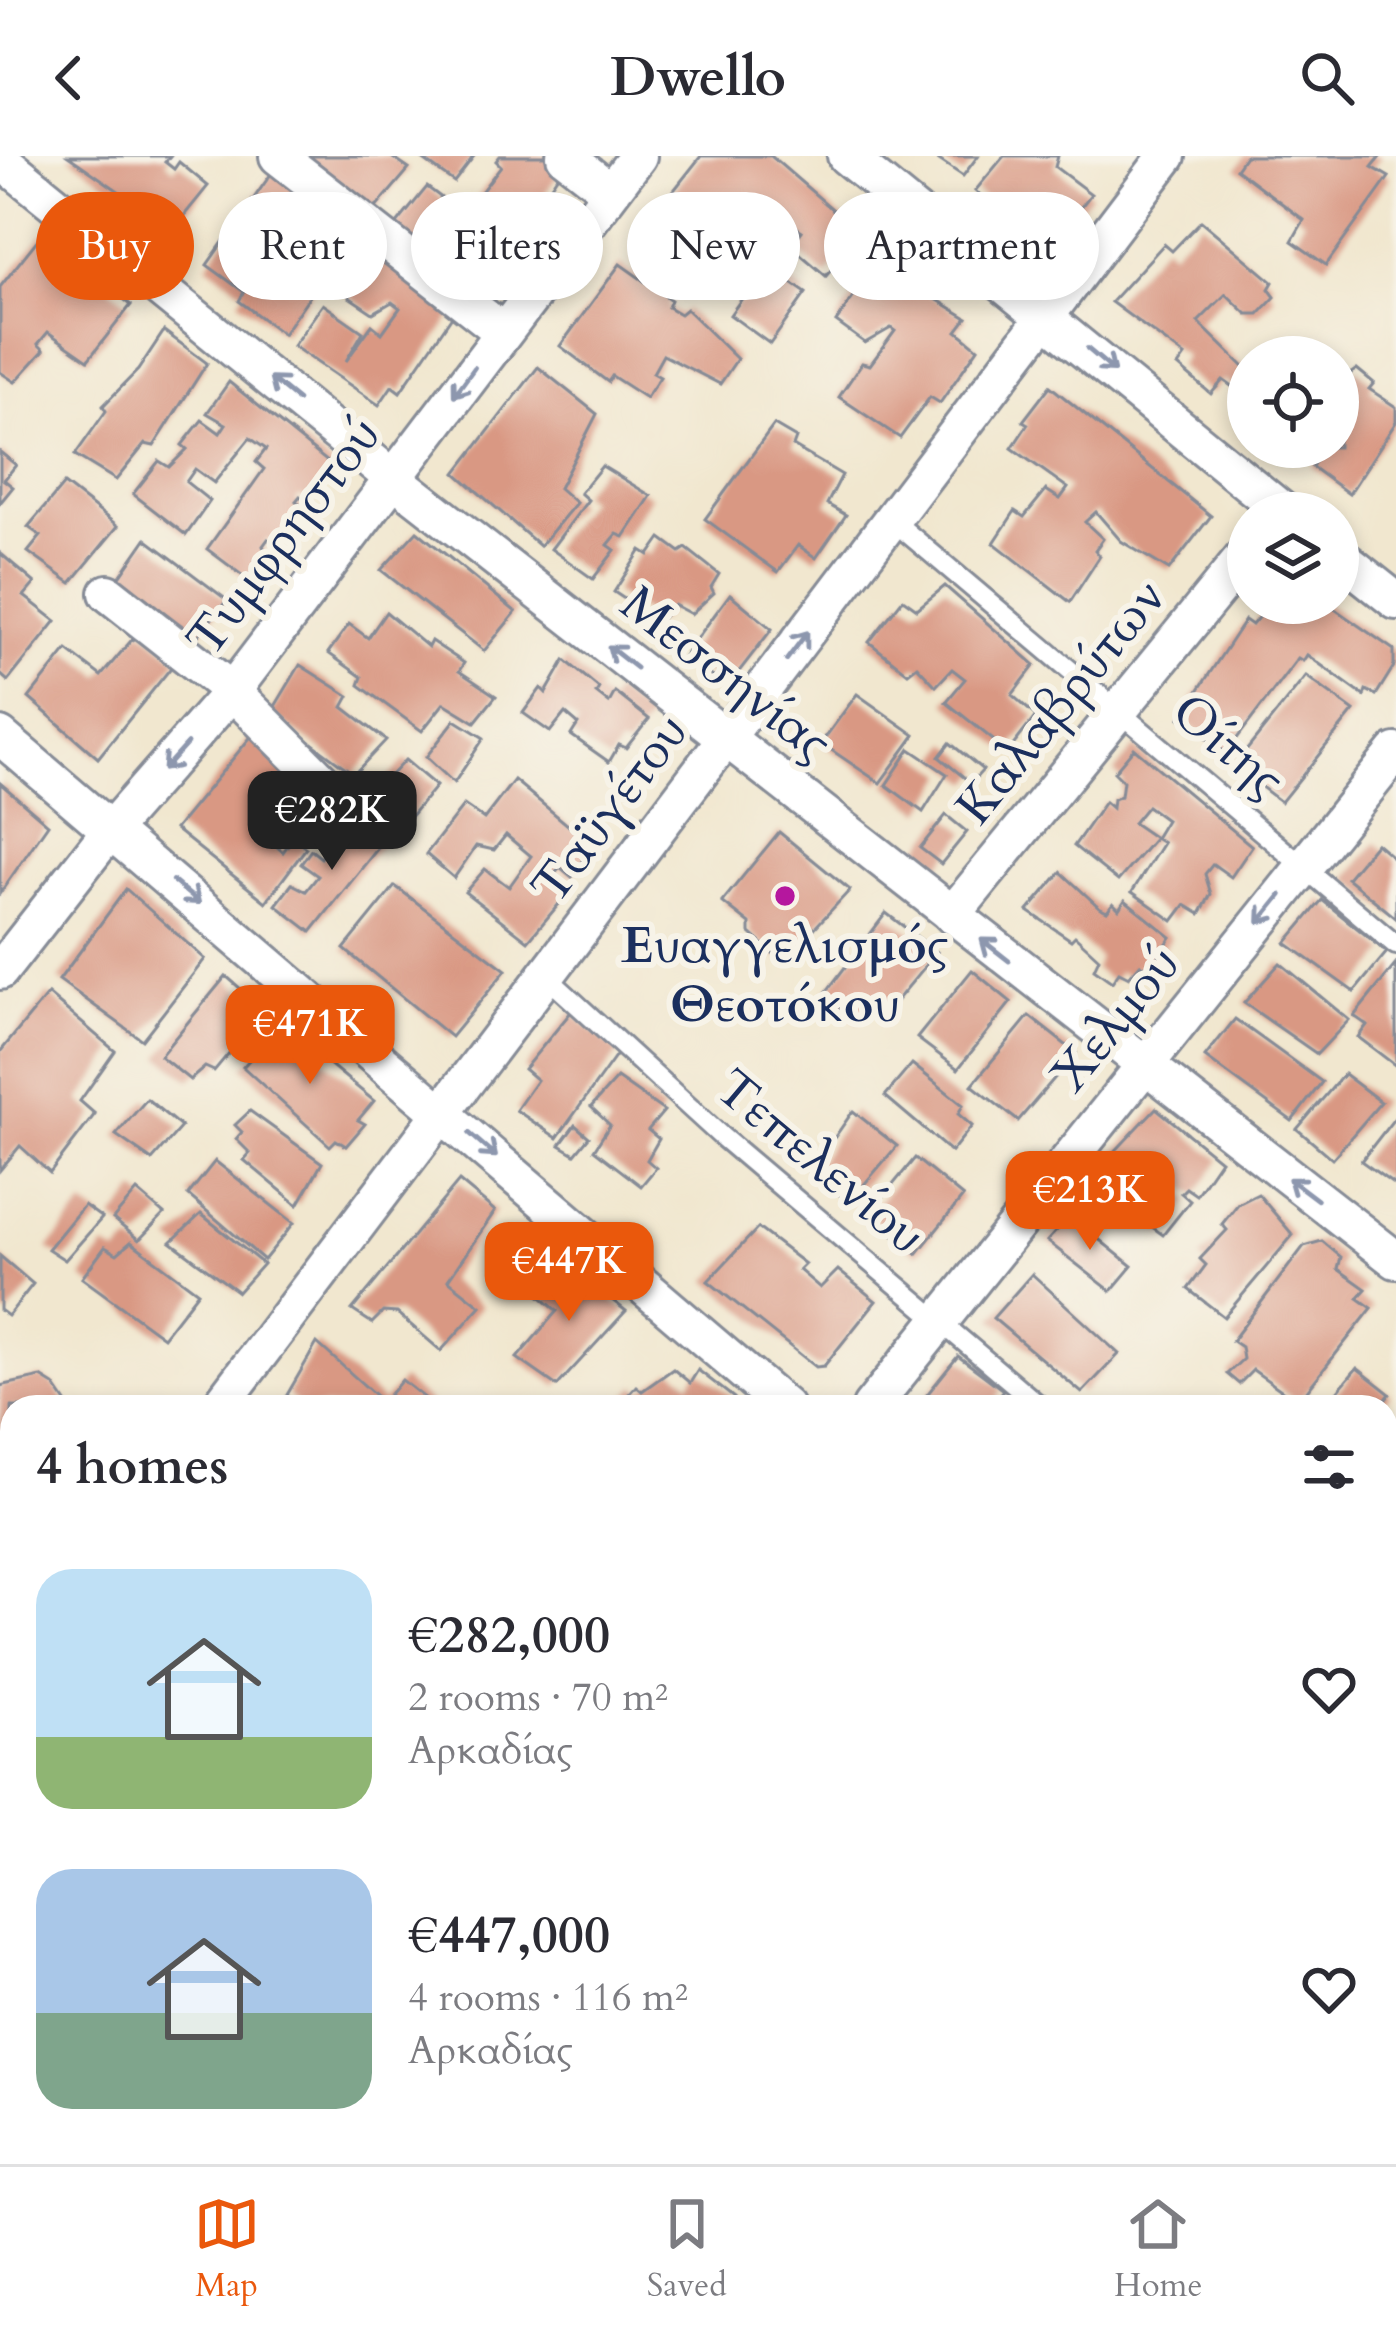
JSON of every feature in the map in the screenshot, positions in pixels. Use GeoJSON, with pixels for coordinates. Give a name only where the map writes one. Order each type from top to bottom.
{"type":"FeatureCollection","features":[{"type":"Feature","properties":{"kind":"street"},"geometry":{"type":"LineString","coordinates":[[278,156],[502,331]]}},
{"type":"Feature","properties":{"kind":"street"},"geometry":{"type":"LineString","coordinates":[[566,156],[610,191]]}},
{"type":"Feature","properties":{"kind":"street","name":"Τυμφρηστού"},"geometry":{"type":"LineString","coordinates":[[0,971],[112,828],[232,692],[638,156]]}},
{"type":"Feature","properties":{"kind":"street"},"geometry":{"type":"LineString","coordinates":[[846,156],[1258,492]]}},
{"type":"Feature","properties":{"kind":"street","name":"Ταϋγέτου"},"geometry":{"type":"LineString","coordinates":[[228,1395],[1167,156]]}},
{"type":"Feature","properties":{"kind":"street","name":"Μεσσηνίας"},"geometry":{"type":"LineString","coordinates":[[0,159],[394,478],[1396,1260]]}},
{"type":"Feature","properties":{"kind":"street"},"geometry":{"type":"LineString","coordinates":[[1359,572],[1396,601]]}},
{"type":"Feature","properties":{"kind":"street","name":"Καλαβρύτων"},"geometry":{"type":"LineString","coordinates":[[952,915],[1227,578]]}},
{"type":"Feature","properties":{"kind":"street"},"geometry":{"type":"LineString","coordinates":[[108,593],[232,692],[332,790]]}},
{"type":"Feature","properties":{"kind":"street"},"geometry":{"type":"LineString","coordinates":[[0,736],[771,1395]]}},
{"type":"Feature","properties":{"kind":"street","name":"Χελμού"},"geometry":{"type":"LineString","coordinates":[[881,1395],[1396,752]]}},
{"type":"Feature","properties":{"kind":"lane","name":"Οίτης"},"geometry":{"type":"LineString","coordinates":[[892,520],[1396,945]]}},
{"type":"Feature","properties":{"kind":"lane","name":"Τεπελενίου"},"geometry":{"type":"LineString","coordinates":[[548,977],[721,1136],[1027,1395]]}},
{"type":"Feature","properties":{"kind":"building"},"geometry":{"type":"Polygon","coordinates":[[[68,156],[170,156],[165,162],[174,169],[179,162],[208,186],[194,203],[194,192],[120,192],[68,156]]]}},
{"type":"Feature","properties":{"kind":"building"},"geometry":{"type":"Polygon","coordinates":[[[294,156],[390,156],[409,169],[387,195],[347,192],[294,156]]]}},
{"type":"Feature","properties":{"kind":"building"},"geometry":{"type":"Polygon","coordinates":[[[418,156],[474,156],[454,182],[418,156]]]}},
{"type":"Feature","properties":{"kind":"building"},"geometry":{"type":"Polygon","coordinates":[[[500,156],[556,156],[566,163],[546,192],[481,192],[501,166],[496,161],[500,156]]]}},
{"type":"Feature","properties":{"kind":"building"},"geometry":{"type":"Polygon","coordinates":[[[701,156],[771,156],[824,202],[824,274],[800,254],[800,192],[673,192],[701,156]]]}},
{"type":"Feature","properties":{"kind":"building"},"geometry":{"type":"Polygon","coordinates":[[[933,156],[978,156],[963,176],[933,156]]]}},
{"type":"Feature","properties":{"kind":"building"},"geometry":{"type":"Polygon","coordinates":[[[1004,156],[1058,156],[1055,167],[1088,192],[976,192],[1004,156]]]}},
{"type":"Feature","properties":{"kind":"building"},"geometry":{"type":"Polygon","coordinates":[[[1245,156],[1381,156],[1372,167],[1389,177],[1326,265],[1292,241],[1304,220],[1236,169],[1245,156]]]}},
{"type":"Feature","properties":{"kind":"building"},"geometry":{"type":"Polygon","coordinates":[[[276,167],[306,192],[258,192],[276,167]]]}},
{"type":"Feature","properties":{"kind":"building"},"geometry":{"type":"Polygon","coordinates":[[[411,207],[411,244],[392,230],[411,207]]]}},
{"type":"Feature","properties":{"kind":"building"},"geometry":{"type":"Polygon","coordinates":[[[1201,221],[1273,282],[1269,289],[1275,297],[1259,314],[1247,314],[1226,294],[1198,322],[1227,350],[1227,383],[1223,380],[1211,394],[1178,366],[1185,356],[1111,302],[1164,244],[1172,251],[1201,221]]]}},
{"type":"Feature","properties":{"kind":"building"},"geometry":{"type":"Polygon","coordinates":[[[36,242],[36,300],[125,300],[131,305],[88,360],[48,332],[38,344],[44,350],[15,382],[0,372],[0,287],[36,242]]]}},
{"type":"Feature","properties":{"kind":"building"},"geometry":{"type":"Polygon","coordinates":[[[218,249],[218,273],[207,265],[218,249]]]}},
{"type":"Feature","properties":{"kind":"building"},"geometry":{"type":"Polygon","coordinates":[[[387,252],[411,268],[411,300],[461,303],[400,392],[392,386],[379,405],[293,346],[323,304],[363,332],[346,361],[372,325],[382,333],[400,308],[392,302],[373,313],[354,300],[387,300],[387,252]]]}},
{"type":"Feature","properties":{"kind":"building"},"geometry":{"type":"Polygon","coordinates":[[[620,264],[627,269],[627,300],[671,300],[668,307],[680,314],[686,309],[737,359],[720,384],[663,355],[653,373],[660,377],[646,398],[612,376],[608,382],[560,346],[594,300],[603,300],[603,287],[620,264]]]}},
{"type":"Feature","properties":{"kind":"building"},"geometry":{"type":"Polygon","coordinates":[[[800,289],[806,293],[770,344],[730,315],[741,300],[800,300],[800,289]]]}},
{"type":"Feature","properties":{"kind":"building"},"geometry":{"type":"Polygon","coordinates":[[[240,300],[307,300],[283,334],[240,300]]]}},
{"type":"Feature","properties":{"kind":"building"},"geometry":{"type":"Polygon","coordinates":[[[851,300],[938,300],[967,318],[957,331],[978,348],[940,403],[930,397],[900,438],[839,397],[862,363],[870,365],[895,331],[891,328],[865,343],[836,322],[851,300]]]}},
{"type":"Feature","properties":{"kind":"building"},"geometry":{"type":"Polygon","coordinates":[[[164,331],[207,363],[154,446],[145,444],[116,480],[75,455],[106,411],[103,406],[138,370],[164,331]]]}},
{"type":"Feature","properties":{"kind":"building"},"geometry":{"type":"Polygon","coordinates":[[[538,367],[597,414],[559,488],[576,503],[540,546],[456,473],[538,367]]]}},
{"type":"Feature","properties":{"kind":"building"},"geometry":{"type":"Polygon","coordinates":[[[1359,371],[1374,383],[1369,389],[1396,407],[1396,422],[1346,492],[1313,468],[1359,468],[1359,371]]]}},
{"type":"Feature","properties":{"kind":"building"},"geometry":{"type":"Polygon","coordinates":[[[229,382],[334,467],[308,502],[300,496],[296,501],[303,508],[277,545],[268,539],[263,546],[267,554],[247,579],[207,549],[264,469],[256,462],[266,449],[250,438],[214,483],[195,469],[186,482],[210,501],[186,535],[133,494],[159,461],[169,467],[187,449],[182,445],[202,420],[220,433],[226,424],[207,413],[229,382]]]}},
{"type":"Feature","properties":{"kind":"building"},"geometry":{"type":"Polygon","coordinates":[[[1050,386],[1211,516],[1169,570],[1121,541],[1096,512],[1085,522],[1103,539],[1095,550],[1100,556],[1070,602],[994,543],[1015,511],[1024,517],[1046,490],[1060,499],[1068,488],[1012,448],[1028,424],[1023,421],[1050,386]]]}},
{"type":"Feature","properties":{"kind":"building"},"geometry":{"type":"Polygon","coordinates":[[[774,425],[796,438],[793,446],[842,475],[827,504],[846,515],[816,558],[798,545],[778,572],[705,519],[774,425]]]}},
{"type":"Feature","properties":{"kind":"building"},"geometry":{"type":"Polygon","coordinates":[[[0,452],[16,465],[4,480],[13,487],[0,503],[0,452]]]}},
{"type":"Feature","properties":{"kind":"building"},"geometry":{"type":"Polygon","coordinates":[[[602,466],[651,496],[624,537],[617,534],[608,545],[615,550],[593,579],[551,549],[588,500],[580,493],[602,466]]]}},
{"type":"Feature","properties":{"kind":"building"},"geometry":{"type":"Polygon","coordinates":[[[64,484],[118,526],[71,583],[28,552],[41,536],[28,527],[64,484]]]}},
{"type":"Feature","properties":{"kind":"building"},"geometry":{"type":"Polygon","coordinates":[[[417,531],[516,612],[484,651],[381,570],[417,531]]]}},
{"type":"Feature","properties":{"kind":"building"},"geometry":{"type":"Polygon","coordinates":[[[661,538],[680,552],[686,548],[719,574],[711,587],[714,593],[691,614],[674,605],[659,622],[614,592],[641,550],[649,555],[661,538]]]}},
{"type":"Feature","properties":{"kind":"building"},"geometry":{"type":"Polygon","coordinates":[[[146,539],[227,600],[197,637],[119,578],[146,539]]]}},
{"type":"Feature","properties":{"kind":"building"},"geometry":{"type":"Polygon","coordinates":[[[0,553],[35,583],[24,596],[56,621],[8,681],[0,674],[0,553]]]}},
{"type":"Feature","properties":{"kind":"building"},"geometry":{"type":"Polygon","coordinates":[[[945,586],[1035,665],[1012,695],[1036,716],[1008,752],[946,702],[965,679],[952,669],[936,686],[917,666],[908,673],[869,642],[903,599],[917,609],[945,586]]]}},
{"type":"Feature","properties":{"kind":"building"},"geometry":{"type":"Polygon","coordinates":[[[730,594],[772,629],[727,687],[684,656],[730,594]]]}},
{"type":"Feature","properties":{"kind":"building"},"geometry":{"type":"Polygon","coordinates":[[[386,612],[428,647],[431,641],[464,663],[459,671],[496,696],[475,722],[444,703],[422,731],[359,685],[362,677],[328,653],[349,624],[368,638],[386,612]]]}},
{"type":"Feature","properties":{"kind":"building"},"geometry":{"type":"Polygon","coordinates":[[[1242,624],[1356,624],[1394,650],[1394,666],[1376,695],[1366,690],[1364,696],[1307,655],[1303,661],[1298,658],[1226,753],[1180,718],[1242,624]]]}},
{"type":"Feature","properties":{"kind":"building"},"geometry":{"type":"Polygon","coordinates":[[[141,629],[178,659],[98,758],[29,698],[67,650],[101,676],[141,629]]]}},
{"type":"Feature","properties":{"kind":"building"},"geometry":{"type":"Polygon","coordinates":[[[565,660],[599,688],[596,693],[609,703],[615,692],[649,719],[626,748],[619,745],[609,762],[571,735],[578,724],[565,713],[550,732],[523,713],[541,688],[546,693],[565,660]]]}},
{"type":"Feature","properties":{"kind":"building"},"geometry":{"type":"Polygon","coordinates":[[[300,665],[349,696],[343,707],[386,740],[354,774],[271,713],[300,665]]]}},
{"type":"Feature","properties":{"kind":"building"},"geometry":{"type":"Polygon","coordinates":[[[1306,676],[1354,711],[1281,802],[1234,766],[1306,676]]]}},
{"type":"Feature","properties":{"kind":"building"},"geometry":{"type":"Polygon","coordinates":[[[857,694],[915,735],[880,783],[821,743],[857,694]]]}},
{"type":"Feature","properties":{"kind":"building"},"geometry":{"type":"Polygon","coordinates":[[[455,720],[484,738],[454,783],[426,757],[455,720]]]}},
{"type":"Feature","properties":{"kind":"building"},"geometry":{"type":"Polygon","coordinates":[[[254,733],[331,801],[311,823],[303,818],[297,824],[262,798],[251,811],[275,830],[269,840],[283,852],[293,838],[306,848],[266,902],[175,829],[254,733]]]}},
{"type":"Feature","properties":{"kind":"building"},"geometry":{"type":"Polygon","coordinates":[[[950,743],[983,770],[971,783],[939,757],[950,743]]]}},
{"type":"Feature","properties":{"kind":"building"},"geometry":{"type":"Polygon","coordinates":[[[1134,748],[1252,846],[1231,877],[1213,864],[1205,874],[1211,894],[1200,914],[1185,905],[1173,921],[1132,892],[1163,843],[1155,838],[1118,881],[1074,846],[1105,802],[1112,808],[1113,799],[1121,796],[1123,781],[1114,772],[1134,748]],[[1147,806],[1133,823],[1155,838],[1166,820],[1147,806]]]}},
{"type":"Feature","properties":{"kind":"building"},"geometry":{"type":"Polygon","coordinates":[[[910,749],[947,774],[923,812],[886,785],[910,749]]]}},
{"type":"Feature","properties":{"kind":"building"},"geometry":{"type":"Polygon","coordinates":[[[405,760],[436,786],[404,824],[370,797],[405,760]]]}},
{"type":"Feature","properties":{"kind":"building"},"geometry":{"type":"Polygon","coordinates":[[[514,780],[593,846],[572,877],[560,867],[552,876],[569,892],[528,941],[465,892],[485,869],[509,887],[531,856],[506,835],[494,850],[476,846],[454,878],[426,854],[464,805],[484,819],[514,780]]]}},
{"type":"Feature","properties":{"kind":"building"},"geometry":{"type":"Polygon","coordinates":[[[0,783],[48,824],[0,893],[0,783]]]}},
{"type":"Feature","properties":{"kind":"building"},"geometry":{"type":"Polygon","coordinates":[[[356,814],[386,838],[311,932],[276,905],[292,884],[306,891],[318,876],[301,864],[311,850],[321,858],[356,814]]]}},
{"type":"Feature","properties":{"kind":"building"},"geometry":{"type":"Polygon","coordinates":[[[946,815],[967,832],[941,864],[920,848],[946,815]]]}},
{"type":"Feature","properties":{"kind":"building","name":"Ευαγγελισμός Θεοτόκου"},"geometry":{"type":"Polygon","coordinates":[[[779,832],[850,890],[783,962],[750,933],[750,924],[722,902],[779,832]]]}},
{"type":"Feature","properties":{"kind":"building"},"geometry":{"type":"Polygon","coordinates":[[[1376,843],[1396,860],[1396,918],[1347,878],[1376,843]]]}},
{"type":"Feature","properties":{"kind":"building"},"geometry":{"type":"Polygon","coordinates":[[[1061,872],[1099,907],[1107,911],[1113,903],[1119,909],[1125,900],[1171,937],[1150,969],[1140,964],[1129,977],[1119,972],[1112,982],[1094,969],[1099,958],[1075,936],[1071,940],[1028,911],[1061,872]]]}},
{"type":"Feature","properties":{"kind":"building"},"geometry":{"type":"Polygon","coordinates":[[[395,886],[506,970],[451,1037],[344,949],[395,886]]]}},
{"type":"Feature","properties":{"kind":"building"},"geometry":{"type":"Polygon","coordinates":[[[126,889],[205,959],[142,1040],[59,980],[126,889]]]}},
{"type":"Feature","properties":{"kind":"building"},"geometry":{"type":"Polygon","coordinates":[[[1322,900],[1387,952],[1354,992],[1286,943],[1322,900]]]}},
{"type":"Feature","properties":{"kind":"building"},"geometry":{"type":"Polygon","coordinates":[[[886,913],[937,952],[884,1016],[871,1008],[859,1023],[824,995],[886,913]]]}},
{"type":"Feature","properties":{"kind":"building"},"geometry":{"type":"Polygon","coordinates":[[[1280,963],[1349,1020],[1317,1054],[1244,1003],[1280,963]]]}},
{"type":"Feature","properties":{"kind":"building"},"geometry":{"type":"Polygon","coordinates":[[[1396,964],[1396,1066],[1358,1037],[1367,1025],[1354,1016],[1396,964]]]}},
{"type":"Feature","properties":{"kind":"building"},"geometry":{"type":"Polygon","coordinates":[[[972,970],[1011,1002],[958,1069],[917,1038],[972,970]]]}},
{"type":"Feature","properties":{"kind":"building"},"geometry":{"type":"Polygon","coordinates":[[[226,976],[265,1010],[214,1071],[205,1067],[190,1080],[160,1056],[226,976]]]}},
{"type":"Feature","properties":{"kind":"building"},"geometry":{"type":"Polygon","coordinates":[[[48,994],[115,1051],[80,1101],[95,1114],[50,1173],[20,1146],[0,1170],[0,1052],[48,994]]]}},
{"type":"Feature","properties":{"kind":"building"},"geometry":{"type":"Polygon","coordinates":[[[571,1012],[618,1053],[557,1138],[516,1110],[537,1080],[524,1069],[571,1012]]]}},
{"type":"Feature","properties":{"kind":"building"},"geometry":{"type":"Polygon","coordinates":[[[1029,1016],[1076,1053],[1018,1121],[972,1085],[1029,1016]]]}},
{"type":"Feature","properties":{"kind":"building"},"geometry":{"type":"Polygon","coordinates":[[[1235,1019],[1322,1082],[1292,1121],[1205,1057],[1235,1019]]]}},
{"type":"Feature","properties":{"kind":"building"},"geometry":{"type":"Polygon","coordinates":[[[281,1024],[374,1101],[358,1120],[365,1124],[346,1146],[336,1140],[330,1146],[243,1067],[281,1024]]]}},
{"type":"Feature","properties":{"kind":"building"},"geometry":{"type":"Polygon","coordinates":[[[912,1064],[963,1105],[958,1114],[972,1126],[951,1152],[885,1096],[912,1064]]]}},
{"type":"Feature","properties":{"kind":"building"},"geometry":{"type":"Polygon","coordinates":[[[1344,1074],[1381,1102],[1332,1159],[1297,1129],[1344,1074]]]}},
{"type":"Feature","properties":{"kind":"building"},"geometry":{"type":"Polygon","coordinates":[[[617,1078],[664,1111],[648,1130],[659,1139],[647,1160],[656,1168],[641,1186],[594,1150],[610,1125],[591,1107],[617,1078]]]}},
{"type":"Feature","properties":{"kind":"building"},"geometry":{"type":"Polygon","coordinates":[[[147,1099],[181,1127],[152,1160],[116,1135],[147,1099]]]}},
{"type":"Feature","properties":{"kind":"building"},"geometry":{"type":"Polygon","coordinates":[[[1156,1108],[1220,1160],[1196,1195],[1186,1188],[1181,1193],[1190,1201],[1163,1235],[1088,1180],[1156,1108]]]}},
{"type":"Feature","properties":{"kind":"building"},"geometry":{"type":"Polygon","coordinates":[[[250,1111],[322,1163],[298,1205],[244,1160],[250,1153],[236,1139],[242,1132],[235,1125],[250,1111]]]}},
{"type":"Feature","properties":{"kind":"building"},"geometry":{"type":"Polygon","coordinates":[[[853,1111],[897,1146],[849,1202],[810,1173],[853,1111]]]}},
{"type":"Feature","properties":{"kind":"building"},"geometry":{"type":"Polygon","coordinates":[[[1396,1116],[1396,1186],[1361,1161],[1396,1116]]]}},
{"type":"Feature","properties":{"kind":"building"},"geometry":{"type":"Polygon","coordinates":[[[575,1125],[589,1137],[575,1154],[560,1145],[575,1125]]]}},
{"type":"Feature","properties":{"kind":"building"},"geometry":{"type":"Polygon","coordinates":[[[915,1158],[963,1197],[917,1254],[868,1215],[915,1158]]]}},
{"type":"Feature","properties":{"kind":"building"},"geometry":{"type":"Polygon","coordinates":[[[215,1161],[294,1223],[264,1260],[188,1195],[215,1161]]]}},
{"type":"Feature","properties":{"kind":"building"},"geometry":{"type":"Polygon","coordinates":[[[459,1181],[495,1211],[448,1280],[481,1306],[441,1351],[397,1313],[383,1312],[372,1323],[352,1310],[459,1181]]]}},
{"type":"Feature","properties":{"kind":"building"},"geometry":{"type":"Polygon","coordinates":[[[137,1191],[164,1214],[139,1240],[113,1219],[137,1191]]]}},
{"type":"Feature","properties":{"kind":"building"},"geometry":{"type":"Polygon","coordinates":[[[1258,1194],[1293,1235],[1224,1317],[1188,1289],[1206,1265],[1200,1259],[1227,1230],[1222,1224],[1238,1204],[1258,1194]]]}},
{"type":"Feature","properties":{"kind":"building"},"geometry":{"type":"Polygon","coordinates":[[[84,1205],[102,1218],[65,1260],[48,1249],[84,1205]]]}},
{"type":"Feature","properties":{"kind":"building"},"geometry":{"type":"Polygon","coordinates":[[[201,1214],[263,1264],[238,1292],[171,1242],[201,1214]]]}},
{"type":"Feature","properties":{"kind":"building"},"geometry":{"type":"Polygon","coordinates":[[[1070,1216],[1132,1266],[1111,1291],[1047,1241],[1070,1216]]]}},
{"type":"Feature","properties":{"kind":"building"},"geometry":{"type":"Polygon","coordinates":[[[758,1228],[805,1264],[799,1270],[820,1288],[838,1270],[876,1301],[824,1366],[816,1367],[708,1281],[758,1228]]]}},
{"type":"Feature","properties":{"kind":"building"},"geometry":{"type":"Polygon","coordinates":[[[1322,1241],[1341,1257],[1338,1269],[1366,1289],[1358,1298],[1372,1308],[1304,1395],[1288,1395],[1253,1370],[1239,1384],[1227,1374],[1243,1359],[1241,1347],[1232,1341],[1304,1246],[1322,1241]]]}},
{"type":"Feature","properties":{"kind":"building"},"geometry":{"type":"Polygon","coordinates":[[[131,1242],[198,1292],[163,1337],[82,1278],[105,1247],[117,1254],[131,1242]]]}},
{"type":"Feature","properties":{"kind":"building"},"geometry":{"type":"Polygon","coordinates":[[[0,1256],[33,1284],[8,1316],[0,1310],[0,1256]]]}},
{"type":"Feature","properties":{"kind":"building"},"geometry":{"type":"Polygon","coordinates":[[[561,1260],[626,1311],[557,1386],[517,1358],[557,1311],[535,1292],[561,1260]]]}},
{"type":"Feature","properties":{"kind":"building"},"geometry":{"type":"Polygon","coordinates":[[[1032,1274],[1119,1354],[1082,1393],[993,1318],[1032,1274]]]}},
{"type":"Feature","properties":{"kind":"building"},"geometry":{"type":"Polygon","coordinates":[[[317,1343],[375,1395],[287,1395],[317,1343]]]}},
{"type":"Feature","properties":{"kind":"building"},"geometry":{"type":"Polygon","coordinates":[[[958,1356],[1003,1390],[999,1395],[927,1395],[958,1356]]]}},
{"type":"Feature","properties":{"kind":"building"},"geometry":{"type":"Polygon","coordinates":[[[1357,1368],[1390,1394],[1389,1395],[1334,1395],[1357,1368]]]}},
{"type":"Feature","properties":{"kind":"building"},"geometry":{"type":"Polygon","coordinates":[[[673,1369],[690,1383],[698,1370],[730,1395],[628,1395],[636,1386],[642,1391],[673,1369]]]}},
{"type":"Feature","properties":{"kind":"building"},"geometry":{"type":"Polygon","coordinates":[[[41,1377],[61,1395],[0,1395],[0,1386],[41,1377]]]}},
{"type":"Feature","properties":{"kind":"building"},"geometry":{"type":"Polygon","coordinates":[[[402,1380],[421,1395],[389,1395],[402,1380]]]}},
{"type":"Feature","properties":{"kind":"place","name":"Ευαγγελισμός Θεοτόκου"},"geometry":{"type":"Point","coordinates":[785,896]}}]}
